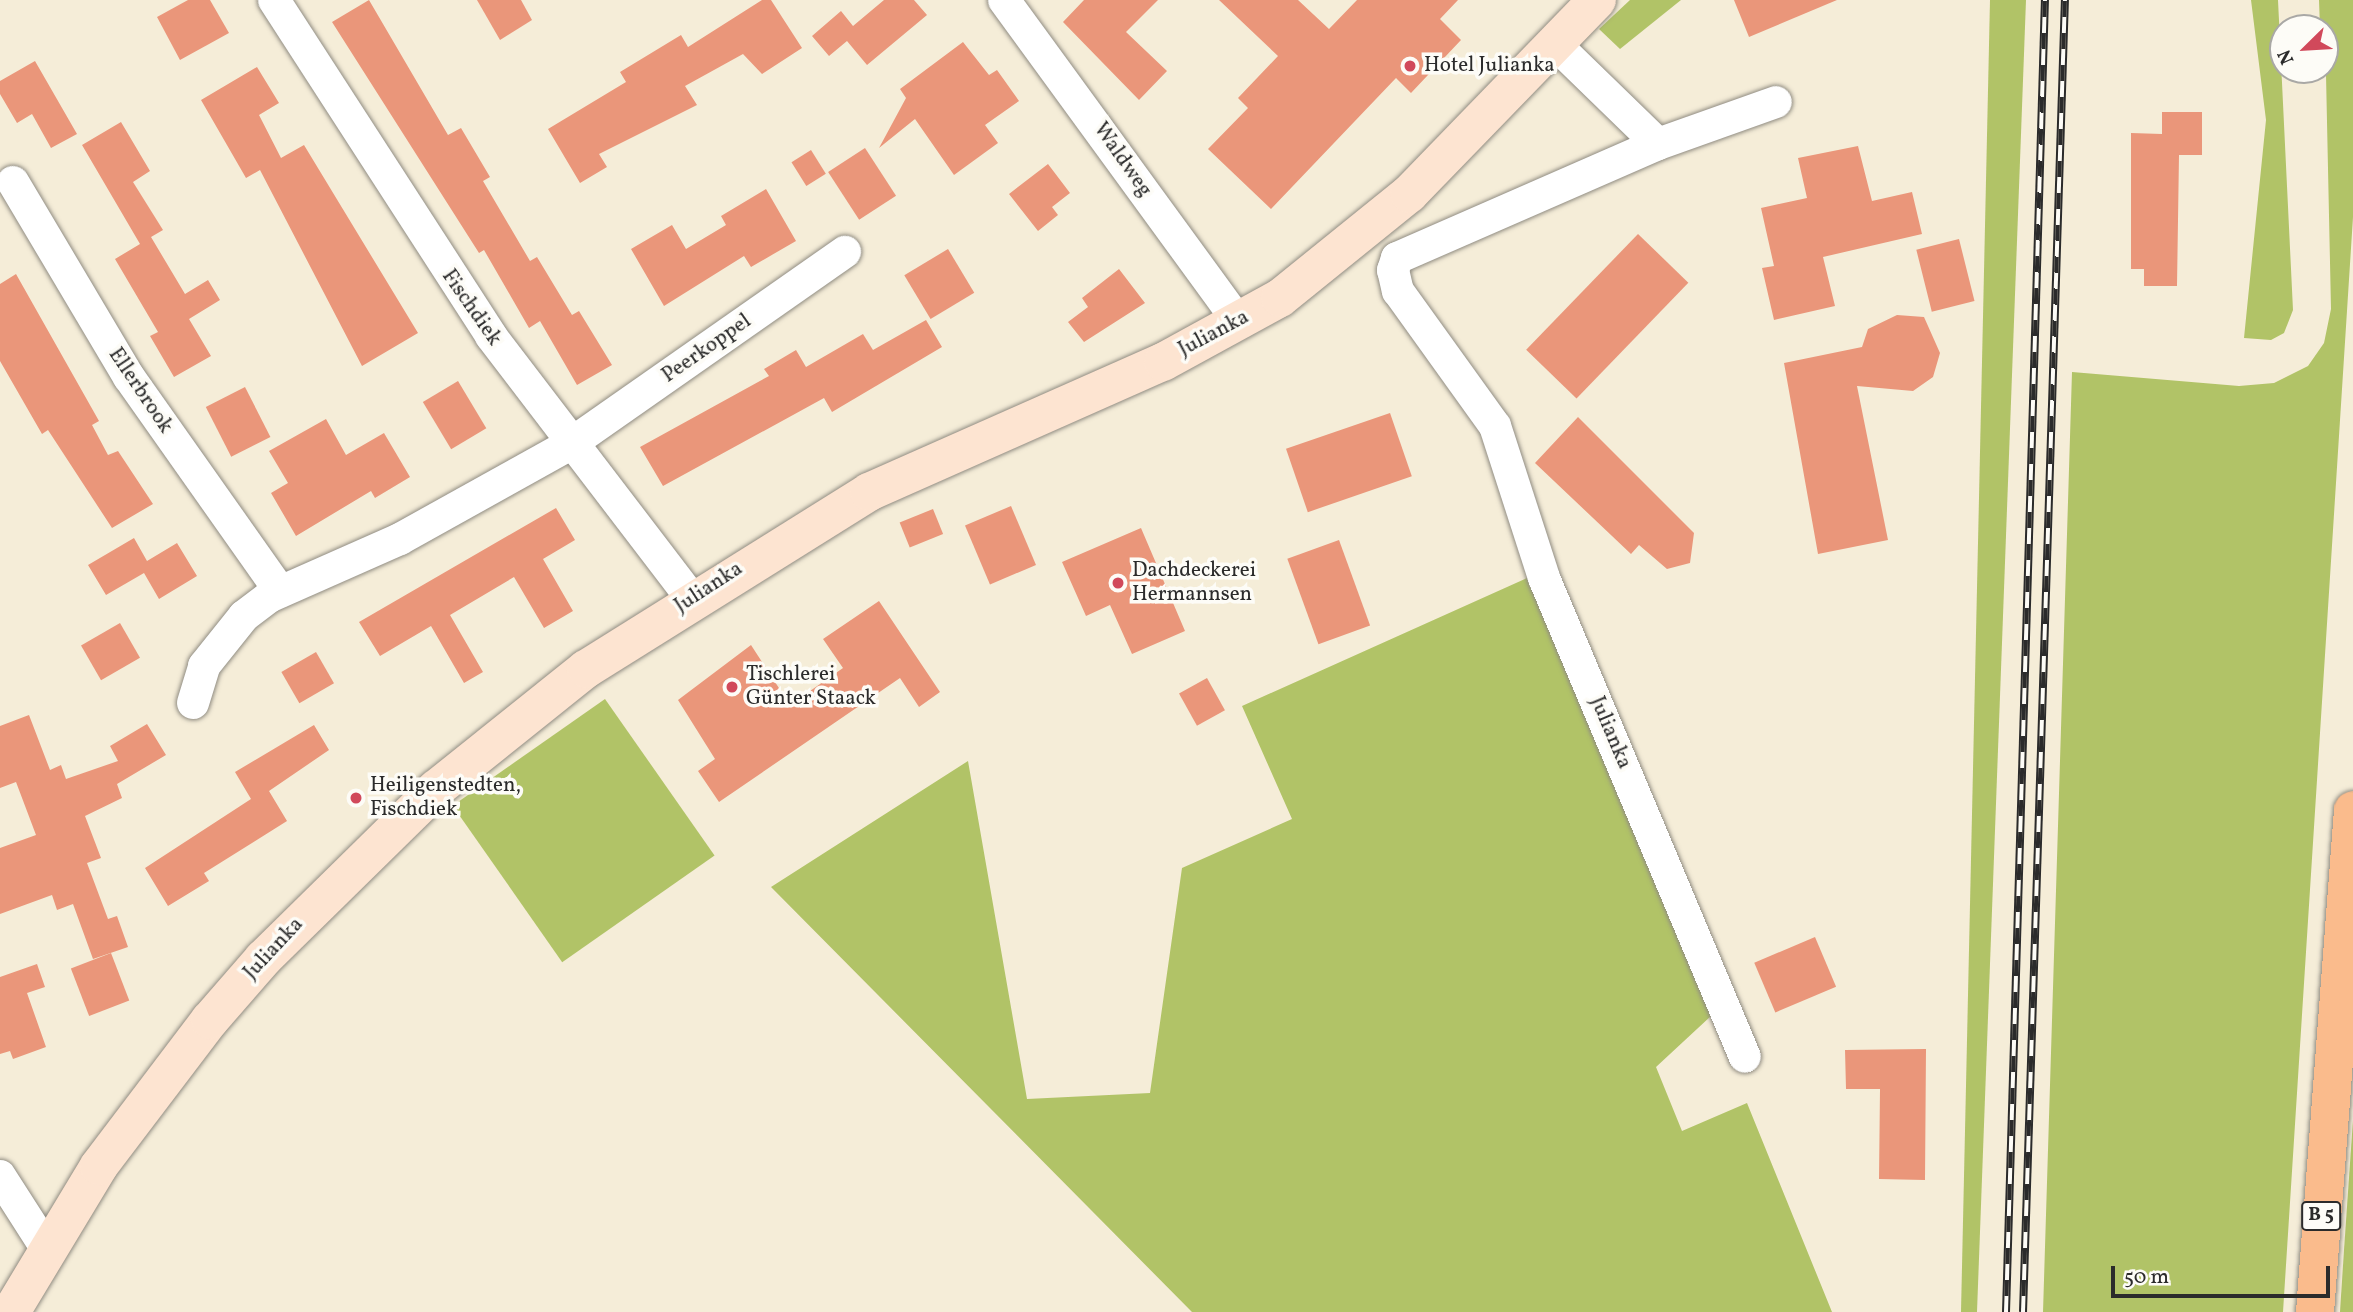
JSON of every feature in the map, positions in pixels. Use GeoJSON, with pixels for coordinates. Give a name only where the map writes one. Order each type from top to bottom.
{"type":"FeatureCollection","features":[{"type":"Feature","properties":{"kind":"highway","name":"B 5"},"geometry":{"type":"LineString","coordinates":[[2315,1312],[2353,810]]}},
{"type":"Feature","properties":{"kind":"street","name":"Fischdiek"},"geometry":{"type":"LineString","coordinates":[[274,0],[404,209],[569,445],[692,599]]}},
{"type":"Feature","properties":{"kind":"street","name":"Waldweg"},"geometry":{"type":"LineString","coordinates":[[1004,0],[1239,322]]}},
{"type":"Feature","properties":{"kind":"street","name":"Julianka"},"geometry":{"type":"LineString","coordinates":[[10,1312],[99,1166],[210,1020],[380,840],[543,702],[692,599],[869,492],[1163,362],[1239,322],[1363,235],[1597,0]]}},
{"type":"Feature","properties":{"kind":"street"},"geometry":{"type":"LineString","coordinates":[[1553,43],[1658,144]]}},
{"type":"Feature","properties":{"kind":"street","name":"Julianka"},"geometry":{"type":"LineString","coordinates":[[1745,1057],[1545,578],[1495,426],[1398,291],[1393,270],[1397,258],[1658,144],[1776,102]]}},
{"type":"Feature","properties":{"kind":"street","name":"Ellerbrook"},"geometry":{"type":"LineString","coordinates":[[13,182],[129,377],[280,591]]}},
{"type":"Feature","properties":{"kind":"street","name":"Peerkoppel"},"geometry":{"type":"LineString","coordinates":[[569,445],[845,252]]}},
{"type":"Feature","properties":{"kind":"street"},"geometry":{"type":"LineString","coordinates":[[192,703],[204,666],[234,627],[280,591],[400,539],[569,445]]}},
{"type":"Feature","properties":{"kind":"street"},"geometry":{"type":"LineString","coordinates":[[0,1176],[48,1251]]}},
{"type":"Feature","properties":{"kind":"green space"},"geometry":{"type":"Polygon","coordinates":[[[1630,0],[1681,0],[1620,49],[1599,29],[1630,0]]]}},
{"type":"Feature","properties":{"kind":"green space"},"geometry":{"type":"Polygon","coordinates":[[[1990,0],[2026,0],[1977,1312],[1961,1312],[1990,0]]]}},
{"type":"Feature","properties":{"kind":"green space"},"geometry":{"type":"Polygon","coordinates":[[[2251,0],[2278,0],[2279,14],[2269,14],[2269,84],[2282,84],[2293,310],[2284,333],[2271,340],[2244,338],[2266,120],[2251,0]]]}},
{"type":"Feature","properties":{"kind":"green space"},"geometry":{"type":"Polygon","coordinates":[[[2319,0],[2353,0],[2353,217],[2283,1312],[2043,1312],[2072,372],[2239,386],[2274,383],[2308,366],[2324,343],[2331,309],[2326,84],[2339,84],[2339,14],[2320,14],[2319,0]]]}},
{"type":"Feature","properties":{"kind":"green space"},"geometry":{"type":"Polygon","coordinates":[[[1527,578],[1711,1016],[1656,1067],[1682,1131],[1747,1103],[1832,1312],[1192,1312],[771,887],[968,761],[1027,1099],[1150,1093],[1182,868],[1292,819],[1242,706],[1527,578]]]}},
{"type":"Feature","properties":{"kind":"green space"},"geometry":{"type":"Polygon","coordinates":[[[605,699],[715,855],[562,962],[453,806],[605,699]]]}},
{"type":"Feature","properties":{"kind":"green space"},"geometry":{"type":"Polygon","coordinates":[[[2353,1120],[2353,1312],[2340,1312],[2344,1250],[2353,1120]]]}},
{"type":"Feature","properties":{"kind":"building"},"geometry":{"type":"Polygon","coordinates":[[[188,0],[210,0],[229,33],[180,60],[157,17],[188,0]]]}},
{"type":"Feature","properties":{"kind":"building"},"geometry":{"type":"Polygon","coordinates":[[[369,0],[448,135],[461,128],[490,177],[483,181],[530,261],[537,257],[572,315],[579,311],[612,365],[577,385],[540,321],[529,328],[484,250],[479,253],[332,22],[369,0]]]}},
{"type":"Feature","properties":{"kind":"building"},"geometry":{"type":"Polygon","coordinates":[[[477,0],[521,0],[532,20],[500,40],[477,0]]]}},
{"type":"Feature","properties":{"kind":"building"},"geometry":{"type":"Polygon","coordinates":[[[762,0],[771,0],[802,48],[762,74],[743,54],[685,86],[697,105],[599,154],[607,167],[580,183],[548,129],[626,82],[620,72],[681,35],[688,47],[762,0]]]}},
{"type":"Feature","properties":{"kind":"building"},"geometry":{"type":"Polygon","coordinates":[[[884,0],[914,0],[927,15],[867,65],[847,41],[829,56],[812,36],[841,11],[853,26],[884,0]]]}},
{"type":"Feature","properties":{"kind":"building"},"geometry":{"type":"Polygon","coordinates":[[[1084,0],[1158,0],[1126,32],[1167,71],[1139,100],[1063,22],[1084,0]]]}},
{"type":"Feature","properties":{"kind":"building"},"geometry":{"type":"Polygon","coordinates":[[[1219,0],[1298,0],[1329,29],[1357,0],[1458,0],[1440,19],[1461,40],[1411,93],[1396,78],[1271,209],[1208,149],[1248,108],[1238,98],[1278,56],[1219,0]]]}},
{"type":"Feature","properties":{"kind":"building"},"geometry":{"type":"Polygon","coordinates":[[[1734,0],[1837,0],[1749,37],[1734,0]]]}},
{"type":"Feature","properties":{"kind":"building"},"geometry":{"type":"Polygon","coordinates":[[[963,42],[989,75],[997,70],[1019,101],[985,125],[998,143],[954,175],[915,119],[879,148],[906,98],[900,89],[963,42]]]}},
{"type":"Feature","properties":{"kind":"building"},"geometry":{"type":"Polygon","coordinates":[[[35,61],[77,134],[51,148],[32,114],[17,123],[0,94],[0,81],[35,61]]]}},
{"type":"Feature","properties":{"kind":"building"},"geometry":{"type":"Polygon","coordinates":[[[257,67],[279,103],[259,115],[281,158],[304,145],[418,333],[362,366],[260,170],[246,178],[201,100],[257,67]]]}},
{"type":"Feature","properties":{"kind":"building"},"geometry":{"type":"Polygon","coordinates":[[[2162,112],[2202,112],[2202,155],[2179,155],[2177,286],[2144,286],[2144,269],[2131,269],[2131,133],[2162,134],[2162,112]]]}},
{"type":"Feature","properties":{"kind":"building"},"geometry":{"type":"Polygon","coordinates":[[[121,122],[150,171],[133,182],[163,230],[151,237],[185,294],[208,280],[220,300],[189,319],[211,356],[174,377],[150,336],[158,332],[115,259],[140,244],[82,145],[121,122]]]}},
{"type":"Feature","properties":{"kind":"building"},"geometry":{"type":"Polygon","coordinates":[[[1858,146],[1872,201],[1912,192],[1922,234],[1823,257],[1835,306],[1774,320],[1762,268],[1774,266],[1761,208],[1807,198],[1798,158],[1858,146]]]}},
{"type":"Feature","properties":{"kind":"building"},"geometry":{"type":"Polygon","coordinates":[[[865,148],[896,196],[859,220],[828,172],[865,148]]]}},
{"type":"Feature","properties":{"kind":"building"},"geometry":{"type":"Polygon","coordinates":[[[811,150],[826,174],[806,186],[791,162],[811,150]]]}},
{"type":"Feature","properties":{"kind":"building"},"geometry":{"type":"Polygon","coordinates":[[[1048,164],[1070,193],[1052,207],[1058,215],[1038,231],[1009,194],[1048,164]]]}},
{"type":"Feature","properties":{"kind":"building"},"geometry":{"type":"Polygon","coordinates":[[[766,189],[796,241],[751,267],[744,256],[664,306],[631,249],[672,225],[686,249],[726,225],[721,216],[766,189]]]}},
{"type":"Feature","properties":{"kind":"building"},"geometry":{"type":"Polygon","coordinates":[[[1638,234],[1688,283],[1577,398],[1526,350],[1638,234]]]}},
{"type":"Feature","properties":{"kind":"building"},"geometry":{"type":"Polygon","coordinates":[[[1959,239],[1974,301],[1932,312],[1916,250],[1959,239]]]}},
{"type":"Feature","properties":{"kind":"building"},"geometry":{"type":"Polygon","coordinates":[[[948,249],[974,293],[931,319],[904,275],[948,249]]]}},
{"type":"Feature","properties":{"kind":"building"},"geometry":{"type":"Polygon","coordinates":[[[1119,269],[1145,303],[1084,342],[1068,322],[1088,307],[1082,298],[1119,269]]]}},
{"type":"Feature","properties":{"kind":"building"},"geometry":{"type":"Polygon","coordinates":[[[16,274],[99,421],[92,425],[108,455],[118,451],[153,504],[112,528],[48,430],[42,434],[0,361],[0,284],[16,274]]]}},
{"type":"Feature","properties":{"kind":"building"},"geometry":{"type":"Polygon","coordinates":[[[1897,315],[1924,317],[1940,353],[1933,377],[1913,391],[1857,386],[1888,540],[1818,554],[1784,363],[1862,347],[1868,329],[1897,315]]]}},
{"type":"Feature","properties":{"kind":"building"},"geometry":{"type":"Polygon","coordinates":[[[926,320],[942,347],[832,412],[824,398],[663,486],[640,447],[769,376],[764,369],[796,350],[806,367],[863,334],[873,350],[926,320]]]}},
{"type":"Feature","properties":{"kind":"building"},"geometry":{"type":"Polygon","coordinates":[[[458,381],[486,428],[451,449],[423,402],[458,381]]]}},
{"type":"Feature","properties":{"kind":"building"},"geometry":{"type":"Polygon","coordinates":[[[245,387],[270,437],[231,457],[206,407],[245,387]]]}},
{"type":"Feature","properties":{"kind":"building"},"geometry":{"type":"Polygon","coordinates":[[[1390,413],[1412,476],[1308,512],[1286,449],[1390,413]]]}},
{"type":"Feature","properties":{"kind":"building"},"geometry":{"type":"Polygon","coordinates":[[[1578,417],[1694,533],[1690,563],[1667,569],[1639,545],[1631,554],[1535,463],[1578,417]]]}},
{"type":"Feature","properties":{"kind":"building"},"geometry":{"type":"Polygon","coordinates":[[[326,419],[346,455],[384,433],[410,477],[375,498],[371,491],[296,536],[271,493],[288,483],[269,451],[326,419]]]}},
{"type":"Feature","properties":{"kind":"building"},"geometry":{"type":"Polygon","coordinates":[[[1011,506],[1036,565],[990,584],[965,526],[1011,506]]]}},
{"type":"Feature","properties":{"kind":"building"},"geometry":{"type":"Polygon","coordinates":[[[556,508],[575,540],[543,559],[573,611],[544,628],[514,577],[450,615],[483,672],[464,683],[431,626],[380,656],[359,622],[556,508]]]}},
{"type":"Feature","properties":{"kind":"building"},"geometry":{"type":"Polygon","coordinates":[[[933,509],[943,534],[910,548],[900,522],[933,509]]]}},
{"type":"Feature","properties":{"kind":"building","name":"Dachdeckerei Hermannsen"},"geometry":{"type":"Polygon","coordinates":[[[1141,528],[1185,631],[1132,654],[1110,605],[1086,616],[1062,562],[1141,528]]]}},
{"type":"Feature","properties":{"kind":"building"},"geometry":{"type":"Polygon","coordinates":[[[134,538],[147,561],[177,543],[197,576],[159,599],[144,573],[106,595],[88,565],[134,538]]]}},
{"type":"Feature","properties":{"kind":"building"},"geometry":{"type":"Polygon","coordinates":[[[1339,540],[1370,626],[1318,644],[1287,559],[1339,540]]]}},
{"type":"Feature","properties":{"kind":"building"},"geometry":{"type":"Polygon","coordinates":[[[879,601],[940,692],[919,707],[900,678],[719,802],[698,771],[715,759],[678,700],[751,645],[790,705],[843,668],[823,639],[879,601]]]}},
{"type":"Feature","properties":{"kind":"building"},"geometry":{"type":"Polygon","coordinates":[[[120,623],[140,658],[101,680],[81,646],[120,623]]]}},
{"type":"Feature","properties":{"kind":"building"},"geometry":{"type":"Polygon","coordinates":[[[316,652],[334,683],[299,703],[281,672],[316,652]]]}},
{"type":"Feature","properties":{"kind":"building"},"geometry":{"type":"Polygon","coordinates":[[[1207,678],[1225,710],[1197,726],[1179,694],[1207,678]]]}},
{"type":"Feature","properties":{"kind":"building"},"geometry":{"type":"Polygon","coordinates":[[[29,715],[50,770],[61,765],[66,779],[118,761],[110,746],[147,724],[166,755],[117,784],[122,798],[85,816],[101,858],[87,863],[108,919],[117,916],[128,947],[93,959],[73,904],[57,910],[52,895],[0,914],[0,848],[36,835],[16,782],[0,788],[0,726],[29,715]]]}},
{"type":"Feature","properties":{"kind":"building"},"geometry":{"type":"Polygon","coordinates":[[[314,725],[329,750],[269,791],[287,821],[204,873],[209,881],[168,906],[145,868],[251,799],[235,772],[314,725]]]}},
{"type":"Feature","properties":{"kind":"building"},"geometry":{"type":"Polygon","coordinates":[[[1815,937],[1836,987],[1775,1012],[1754,963],[1815,937]]]}},
{"type":"Feature","properties":{"kind":"building"},"geometry":{"type":"Polygon","coordinates":[[[111,953],[129,1001],[89,1016],[71,968],[111,953]]]}},
{"type":"Feature","properties":{"kind":"building"},"geometry":{"type":"Polygon","coordinates":[[[37,964],[45,987],[27,993],[46,1047],[13,1059],[10,1051],[0,1054],[0,977],[37,964]]]}},
{"type":"Feature","properties":{"kind":"building"},"geometry":{"type":"Polygon","coordinates":[[[1926,1049],[1925,1180],[1879,1179],[1880,1089],[1846,1089],[1845,1050],[1926,1049]]]}},
{"type":"Feature","properties":{"kind":"railway"},"geometry":{"type":"LineString","coordinates":[[2006,1312],[2045,0]]}},
{"type":"Feature","properties":{"kind":"railway"},"geometry":{"type":"LineString","coordinates":[[2023,1312],[2065,0]]}},
{"type":"Feature","properties":{"kind":"place","name":"Hotel Julianka"},"geometry":{"type":"Point","coordinates":[1410,66]}},
{"type":"Feature","properties":{"kind":"place","name":"Dachdeckerei Hermannsen"},"geometry":{"type":"Point","coordinates":[1118,583]}},
{"type":"Feature","properties":{"kind":"place","name":"Tischlerei Günter Staack"},"geometry":{"type":"Point","coordinates":[732,687]}},
{"type":"Feature","properties":{"kind":"place","name":"Heiligenstedten, Fischdiek"},"geometry":{"type":"Point","coordinates":[356,798]}}]}
